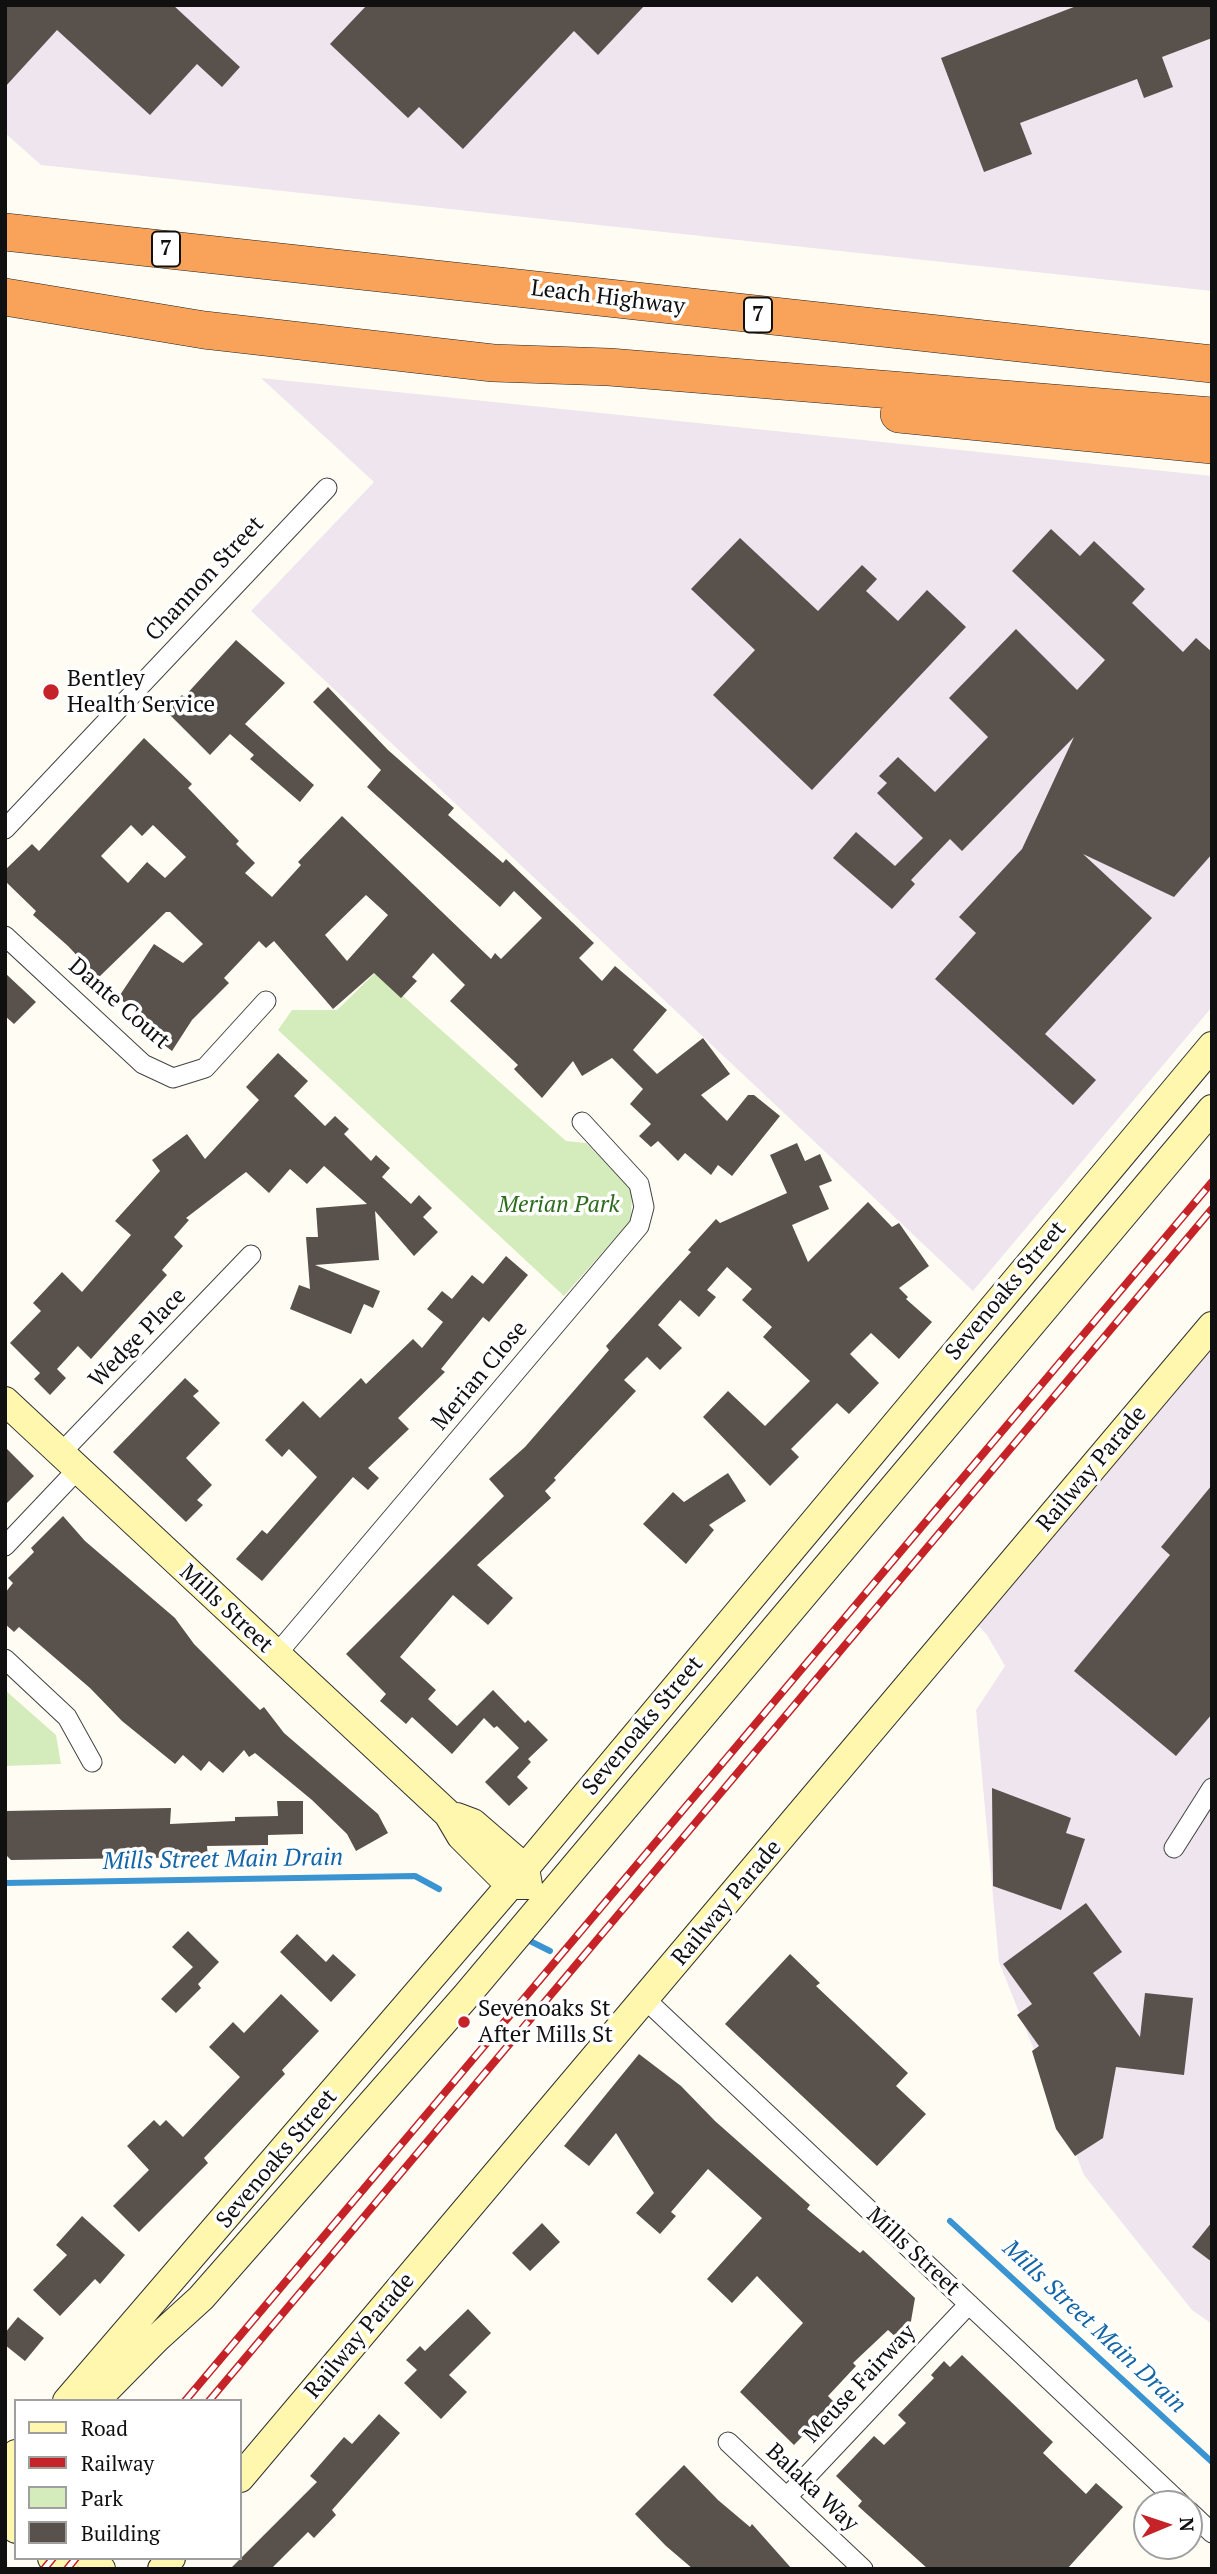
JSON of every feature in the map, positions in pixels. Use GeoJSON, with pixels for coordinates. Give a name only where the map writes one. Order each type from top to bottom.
{"type":"FeatureCollection","features":[{"type":"Feature","properties":{"kind":"highway","name":"Leach Highway"},"geometry":{"type":"LineString","coordinates":[[13,231],[1212,363]]}},
{"type":"Feature","properties":{"kind":"highway"},"geometry":{"type":"LineString","coordinates":[[5,298],[204,330],[990,425],[1212,445]]}},
{"type":"Feature","properties":{"kind":"highway"},"geometry":{"type":"LineString","coordinates":[[204,330],[493,363],[609,367],[1212,416]]}},
{"type":"Feature","properties":{"kind":"main road","name":"Sevenoaks Street"},"geometry":{"type":"LineString","coordinates":[[69,2399],[521,1879],[1039,1251],[1212,1046]]}},
{"type":"Feature","properties":{"kind":"main road","name":"Sevenoaks Street"},"geometry":{"type":"LineString","coordinates":[[97,2399],[201,2298],[576,1867],[1028,1325],[1212,1110]]}},
{"type":"Feature","properties":{"kind":"main road"},"geometry":{"type":"LineString","coordinates":[[1028,1325],[1037,1288],[1039,1251],[1055,1259],[1086,1256]]}},
{"type":"Feature","properties":{"kind":"main road","name":"Railway Parade"},"geometry":{"type":"LineString","coordinates":[[242,2476],[1212,1326]]}},
{"type":"Feature","properties":{"kind":"main road","name":"Mills Street"},"geometry":{"type":"LineString","coordinates":[[5,1401],[448,1814],[461,1836],[521,1879]]}},
{"type":"Feature","properties":{"kind":"main road"},"geometry":{"type":"LineString","coordinates":[[522,1929],[521,1879],[576,1867]]}},
{"type":"Feature","properties":{"kind":"main road"},"geometry":{"type":"LineString","coordinates":[[10,2487],[14,2465]]}},
{"type":"Feature","properties":{"kind":"street","name":"Channon Street"},"geometry":{"type":"LineString","coordinates":[[5,828],[327,488]]}},
{"type":"Feature","properties":{"kind":"street","name":"Dante Court"},"geometry":{"type":"LineString","coordinates":[[5,936],[143,1064],[173,1078],[205,1068],[267,1001]]}},
{"type":"Feature","properties":{"kind":"street","name":"Merian Close"},"geometry":{"type":"LineString","coordinates":[[276,1656],[639,1226],[644,1207],[639,1184],[582,1122]]}},
{"type":"Feature","properties":{"kind":"street","name":"Wedge Place"},"geometry":{"type":"LineString","coordinates":[[5,1546],[69,1462],[251,1255]]}},
{"type":"Feature","properties":{"kind":"street"},"geometry":{"type":"LineString","coordinates":[[5,1659],[67,1717],[92,1762]]}},
{"type":"Feature","properties":{"kind":"street"},"geometry":{"type":"LineString","coordinates":[[1174,1848],[1212,1788]]}},
{"type":"Feature","properties":{"kind":"street","name":"Mills Street"},"geometry":{"type":"LineString","coordinates":[[646,2000],[1166,2490]]}},
{"type":"Feature","properties":{"kind":"street","name":"Meuse Fairway"},"geometry":{"type":"LineString","coordinates":[[787,2497],[969,2304]]}},
{"type":"Feature","properties":{"kind":"street","name":"Balaka Way"},"geometry":{"type":"LineString","coordinates":[[728,2442],[863,2569]]}},
{"type":"Feature","properties":{"kind":"shaded area"},"geometry":{"type":"Polygon","coordinates":[[[5,5],[1212,5],[1212,291],[41,165],[5,133],[5,5]]]}},
{"type":"Feature","properties":{"kind":"shaded area"},"geometry":{"type":"Polygon","coordinates":[[[261,378],[1212,476],[1212,1007],[973,1291],[251,611],[374,482],[261,378]]]}},
{"type":"Feature","properties":{"kind":"shaded area"},"geometry":{"type":"Polygon","coordinates":[[[1212,1308],[1212,2324],[1192,2310],[1084,2175],[999,1962],[976,1710],[1005,1666],[987,1635],[961,1607],[1212,1308]]]}},
{"type":"Feature","properties":{"kind":"green space","name":"Merian Park"},"geometry":{"type":"Polygon","coordinates":[[[376,972],[566,1141],[586,1143],[632,1188],[631,1220],[564,1296],[278,1030],[292,1010],[337,1010],[376,972]]]}},
{"type":"Feature","properties":{"kind":"green space"},"geometry":{"type":"Polygon","coordinates":[[[5,1690],[56,1735],[61,1764],[5,1766],[5,1690]]]}},
{"type":"Feature","properties":{"kind":"building"},"geometry":{"type":"Polygon","coordinates":[[[5,5],[173,5],[240,67],[222,87],[197,64],[150,115],[57,30],[5,87],[5,5]]]}},
{"type":"Feature","properties":{"kind":"building"},"geometry":{"type":"Polygon","coordinates":[[[367,5],[645,5],[598,55],[574,31],[463,149],[419,107],[408,118],[330,44],[367,5]]]}},
{"type":"Feature","properties":{"kind":"building"},"geometry":{"type":"Polygon","coordinates":[[[1079,5],[1212,5],[1212,38],[1162,57],[1173,87],[1144,98],[1137,79],[1020,123],[1032,154],[984,172],[941,58],[1079,5]]]}},
{"type":"Feature","properties":{"kind":"building"},"geometry":{"type":"Polygon","coordinates":[[[1051,529],[1080,556],[1094,541],[1145,589],[1132,603],[1183,652],[1196,638],[1212,652],[1212,854],[1174,897],[1083,854],[1152,918],[1045,1034],[1096,1080],[1073,1105],[935,979],[976,933],[959,917],[1022,849],[1074,737],[962,851],[950,839],[911,880],[915,884],[892,909],[833,858],[856,832],[895,866],[923,838],[877,793],[887,783],[879,776],[898,757],[935,792],[988,737],[949,698],[1016,629],[1077,690],[1105,660],[1012,571],[1051,529]]]}},
{"type":"Feature","properties":{"kind":"building"},"geometry":{"type":"Polygon","coordinates":[[[740,538],[818,611],[862,565],[877,579],[866,591],[898,621],[927,590],[966,627],[812,790],[713,695],[755,650],[691,589],[740,538]]]}},
{"type":"Feature","properties":{"kind":"building"},"geometry":{"type":"Polygon","coordinates":[[[236,640],[285,683],[245,724],[314,785],[300,802],[250,759],[254,755],[230,734],[210,755],[166,711],[182,695],[184,697],[236,640]]]}},
{"type":"Feature","properties":{"kind":"building"},"geometry":{"type":"Polygon","coordinates":[[[328,687],[388,750],[454,808],[448,815],[503,863],[506,859],[594,943],[579,958],[602,981],[615,966],[667,1010],[633,1050],[657,1074],[703,1038],[730,1074],[701,1095],[727,1121],[748,1095],[754,1095],[780,1116],[732,1176],[718,1165],[711,1175],[685,1153],[678,1161],[658,1141],[651,1147],[639,1136],[651,1124],[630,1104],[643,1089],[612,1058],[582,1076],[573,1061],[542,1098],[514,1069],[518,1065],[450,1001],[465,985],[433,953],[412,977],[417,981],[401,998],[374,973],[333,1009],[274,941],[266,948],[259,941],[224,978],[229,983],[192,1020],[172,1051],[133,1021],[139,1012],[118,998],[154,944],[183,963],[203,944],[170,912],[166,912],[98,978],[33,915],[36,911],[5,881],[5,870],[32,844],[39,851],[144,738],[192,784],[188,788],[239,841],[236,844],[255,863],[245,873],[272,897],[301,865],[298,862],[342,816],[491,959],[495,953],[501,959],[542,918],[514,891],[500,907],[367,787],[381,770],[313,702],[328,687]],[[131,825],[101,856],[128,883],[147,862],[165,878],[186,857],[153,825],[142,836],[131,825]],[[366,895],[325,935],[347,961],[388,915],[366,895]]]}},
{"type":"Feature","properties":{"kind":"building"},"geometry":{"type":"Polygon","coordinates":[[[5,973],[36,1002],[14,1024],[5,1016],[5,973]]]}},
{"type":"Feature","properties":{"kind":"building"},"geometry":{"type":"Polygon","coordinates":[[[278,1053],[308,1081],[294,1096],[325,1126],[335,1116],[349,1129],[344,1134],[371,1161],[376,1155],[390,1168],[382,1177],[411,1204],[419,1195],[432,1208],[423,1217],[438,1232],[414,1256],[375,1211],[379,1260],[315,1265],[380,1291],[373,1308],[364,1304],[351,1334],[290,1309],[299,1285],[310,1289],[306,1237],[318,1237],[316,1208],[367,1204],[324,1166],[307,1184],[290,1169],[269,1193],[246,1172],[186,1218],[189,1220],[174,1237],[183,1246],[162,1270],[167,1275],[91,1359],[78,1346],[57,1369],[66,1378],[50,1395],[34,1379],[40,1373],[10,1343],[41,1311],[33,1303],[62,1272],[82,1292],[131,1235],[115,1221],[160,1171],[152,1160],[187,1134],[205,1159],[259,1100],[246,1087],[278,1053]]]}},
{"type":"Feature","properties":{"kind":"building"},"geometry":{"type":"Polygon","coordinates":[[[797,1143],[805,1161],[820,1154],[832,1181],[819,1186],[829,1209],[792,1225],[808,1262],[868,1202],[892,1227],[899,1223],[929,1266],[899,1288],[908,1297],[906,1299],[932,1322],[899,1359],[871,1333],[850,1354],[879,1383],[849,1414],[837,1403],[791,1449],[799,1457],[770,1486],[703,1417],[728,1391],[765,1426],[810,1381],[763,1337],[772,1327],[742,1300],[752,1289],[727,1267],[707,1290],[716,1297],[699,1317],[680,1300],[658,1325],[682,1348],[660,1370],[647,1357],[624,1380],[636,1391],[554,1478],[556,1480],[545,1491],[551,1498],[477,1565],[513,1598],[488,1625],[453,1595],[400,1657],[436,1690],[428,1699],[457,1726],[493,1690],[525,1723],[528,1720],[548,1740],[528,1759],[531,1762],[517,1777],[528,1788],[509,1806],[485,1782],[519,1748],[497,1726],[494,1728],[484,1718],[452,1754],[412,1717],[406,1724],[380,1701],[386,1694],[346,1654],[504,1496],[489,1479],[525,1447],[609,1350],[606,1346],[691,1252],[688,1250],[716,1219],[720,1223],[787,1193],[770,1155],[797,1143]]]}},
{"type":"Feature","properties":{"kind":"building"},"geometry":{"type":"Polygon","coordinates":[[[506,1256],[528,1275],[489,1322],[483,1317],[441,1369],[445,1372],[398,1418],[409,1429],[368,1468],[379,1478],[368,1490],[353,1477],[262,1581],[236,1559],[262,1530],[267,1534],[317,1477],[289,1449],[282,1457],[265,1440],[303,1401],[320,1418],[361,1378],[366,1384],[413,1339],[422,1348],[443,1322],[427,1309],[442,1291],[452,1299],[472,1275],[483,1284],[506,1256]]]}},
{"type":"Feature","properties":{"kind":"building"},"geometry":{"type":"Polygon","coordinates":[[[185,1378],[199,1391],[193,1396],[220,1423],[186,1458],[212,1485],[197,1500],[203,1505],[186,1522],[113,1452],[185,1378]]]}},
{"type":"Feature","properties":{"kind":"building"},"geometry":{"type":"Polygon","coordinates":[[[5,1447],[34,1476],[5,1505],[5,1447]]]}},
{"type":"Feature","properties":{"kind":"building"},"geometry":{"type":"Polygon","coordinates":[[[728,1473],[746,1501],[709,1525],[714,1530],[686,1564],[643,1524],[673,1492],[684,1502],[728,1473]]]}},
{"type":"Feature","properties":{"kind":"building"},"geometry":{"type":"Polygon","coordinates":[[[1212,1485],[1212,1714],[1176,1756],[1074,1671],[1170,1555],[1161,1547],[1212,1485]]]}},
{"type":"Feature","properties":{"kind":"building"},"geometry":{"type":"Polygon","coordinates":[[[63,1516],[85,1541],[175,1618],[194,1644],[260,1710],[264,1707],[284,1733],[378,1814],[388,1833],[356,1851],[347,1834],[312,1800],[255,1753],[249,1757],[244,1750],[223,1773],[209,1761],[201,1771],[183,1755],[175,1764],[122,1721],[90,1688],[19,1627],[14,1632],[5,1624],[5,1593],[13,1583],[8,1578],[34,1552],[31,1548],[63,1516]]]}},
{"type":"Feature","properties":{"kind":"building"},"geometry":{"type":"Polygon","coordinates":[[[992,1788],[1071,1818],[1066,1833],[1085,1839],[1061,1910],[993,1886],[992,1788]]]}},
{"type":"Feature","properties":{"kind":"building"},"geometry":{"type":"Polygon","coordinates":[[[277,1801],[303,1801],[303,1834],[268,1835],[268,1845],[207,1846],[208,1857],[11,1860],[5,1854],[5,1811],[171,1808],[170,1824],[235,1821],[235,1817],[278,1816],[277,1801]]]}},
{"type":"Feature","properties":{"kind":"building"},"geometry":{"type":"Polygon","coordinates":[[[1086,1903],[1122,1952],[1093,1973],[1140,2037],[1145,1993],[1193,1998],[1184,2075],[1116,2067],[1103,2138],[1075,2156],[1056,2129],[1032,2051],[1039,2046],[1017,2015],[1032,2004],[1003,1964],[1086,1903]]]}},
{"type":"Feature","properties":{"kind":"building"},"geometry":{"type":"Polygon","coordinates":[[[188,1931],[219,1962],[198,1984],[201,1988],[176,2013],[161,1999],[193,1967],[172,1947],[188,1931]]]}},
{"type":"Feature","properties":{"kind":"building"},"geometry":{"type":"Polygon","coordinates":[[[297,1934],[326,1962],[333,1954],[356,1975],[331,2002],[280,1952],[297,1934]]]}},
{"type":"Feature","properties":{"kind":"building"},"geometry":{"type":"Polygon","coordinates":[[[790,1954],[820,1983],[816,1986],[908,2073],[896,2086],[926,2114],[877,2166],[725,2024],[790,1954]]]}},
{"type":"Feature","properties":{"kind":"building"},"geometry":{"type":"Polygon","coordinates":[[[281,1994],[319,2031],[282,2070],[285,2074],[204,2158],[208,2163],[139,2232],[113,2206],[149,2170],[127,2146],[154,2120],[160,2126],[166,2120],[183,2137],[240,2077],[209,2047],[233,2022],[244,2033],[281,1994]]]}},
{"type":"Feature","properties":{"kind":"building"},"geometry":{"type":"Polygon","coordinates":[[[639,2054],[681,2086],[715,2121],[810,2205],[807,2209],[860,2253],[863,2250],[915,2298],[911,2321],[897,2338],[888,2330],[853,2363],[856,2366],[828,2396],[835,2403],[794,2445],[740,2392],[803,2323],[757,2276],[732,2303],[707,2279],[762,2218],[708,2169],[671,2212],[676,2216],[660,2234],[636,2213],[654,2193],[616,2133],[589,2166],[564,2146],[639,2054]]]}},
{"type":"Feature","properties":{"kind":"building"},"geometry":{"type":"Polygon","coordinates":[[[82,2216],[125,2255],[100,2284],[95,2279],[60,2316],[33,2290],[67,2255],[56,2245],[82,2216]]]}},
{"type":"Feature","properties":{"kind":"building"},"geometry":{"type":"Polygon","coordinates":[[[1212,2222],[1212,2262],[1192,2247],[1212,2222]]]}},
{"type":"Feature","properties":{"kind":"building"},"geometry":{"type":"Polygon","coordinates":[[[542,2223],[560,2242],[530,2271],[512,2253],[542,2223]]]}},
{"type":"Feature","properties":{"kind":"building"},"geometry":{"type":"Polygon","coordinates":[[[468,2309],[491,2333],[449,2375],[467,2392],[441,2419],[404,2383],[417,2370],[406,2360],[420,2346],[425,2351],[468,2309]]]}},
{"type":"Feature","properties":{"kind":"building"},"geometry":{"type":"Polygon","coordinates":[[[18,2317],[44,2338],[25,2361],[5,2345],[5,2333],[18,2317]]]}},
{"type":"Feature","properties":{"kind":"building"},"geometry":{"type":"Polygon","coordinates":[[[962,2355],[1053,2442],[1043,2453],[1086,2494],[1096,2483],[1123,2507],[1067,2569],[928,2569],[858,2506],[862,2501],[836,2476],[874,2436],[884,2445],[906,2423],[898,2415],[934,2378],[931,2375],[944,2361],[950,2367],[962,2355]]]}},
{"type":"Feature","properties":{"kind":"building"},"geometry":{"type":"Polygon","coordinates":[[[379,2414],[400,2433],[332,2510],[336,2515],[314,2538],[308,2532],[271,2569],[230,2569],[242,2560],[317,2482],[310,2476],[344,2437],[352,2444],[379,2414]]]}},
{"type":"Feature","properties":{"kind":"building"},"geometry":{"type":"Polygon","coordinates":[[[684,2465],[718,2500],[750,2527],[752,2524],[792,2569],[693,2569],[666,2546],[635,2514],[684,2465]]]}},
{"type":"Feature","properties":{"kind":"waterway","name":"Mills Street Main Drain"},"geometry":{"type":"LineString","coordinates":[[5,1883],[415,1876],[439,1889]]}},
{"type":"Feature","properties":{"kind":"waterway"},"geometry":{"type":"LineString","coordinates":[[524,1938],[550,1951]]}},
{"type":"Feature","properties":{"kind":"waterway","name":"Mills Street Main Drain"},"geometry":{"type":"LineString","coordinates":[[950,2221],[1212,2462]]}},
{"type":"Feature","properties":{"kind":"railway"},"geometry":{"type":"LineString","coordinates":[[187,2399],[1212,1182]]}},
{"type":"Feature","properties":{"kind":"railway"},"geometry":{"type":"LineString","coordinates":[[211,2399],[1212,1209]]}},
{"type":"Feature","properties":{"kind":"railway"},"geometry":{"type":"LineString","coordinates":[[44,2569],[51,2560]]}},
{"type":"Feature","properties":{"kind":"railway"},"geometry":{"type":"LineString","coordinates":[[67,2569],[74,2560]]}},
{"type":"Feature","properties":{"kind":"place","name":"Bentley Health Service"},"geometry":{"type":"Point","coordinates":[51,692]}},
{"type":"Feature","properties":{"kind":"place","name":"Sevenoaks St After Mills St"},"geometry":{"type":"Point","coordinates":[464,2022]}}]}
